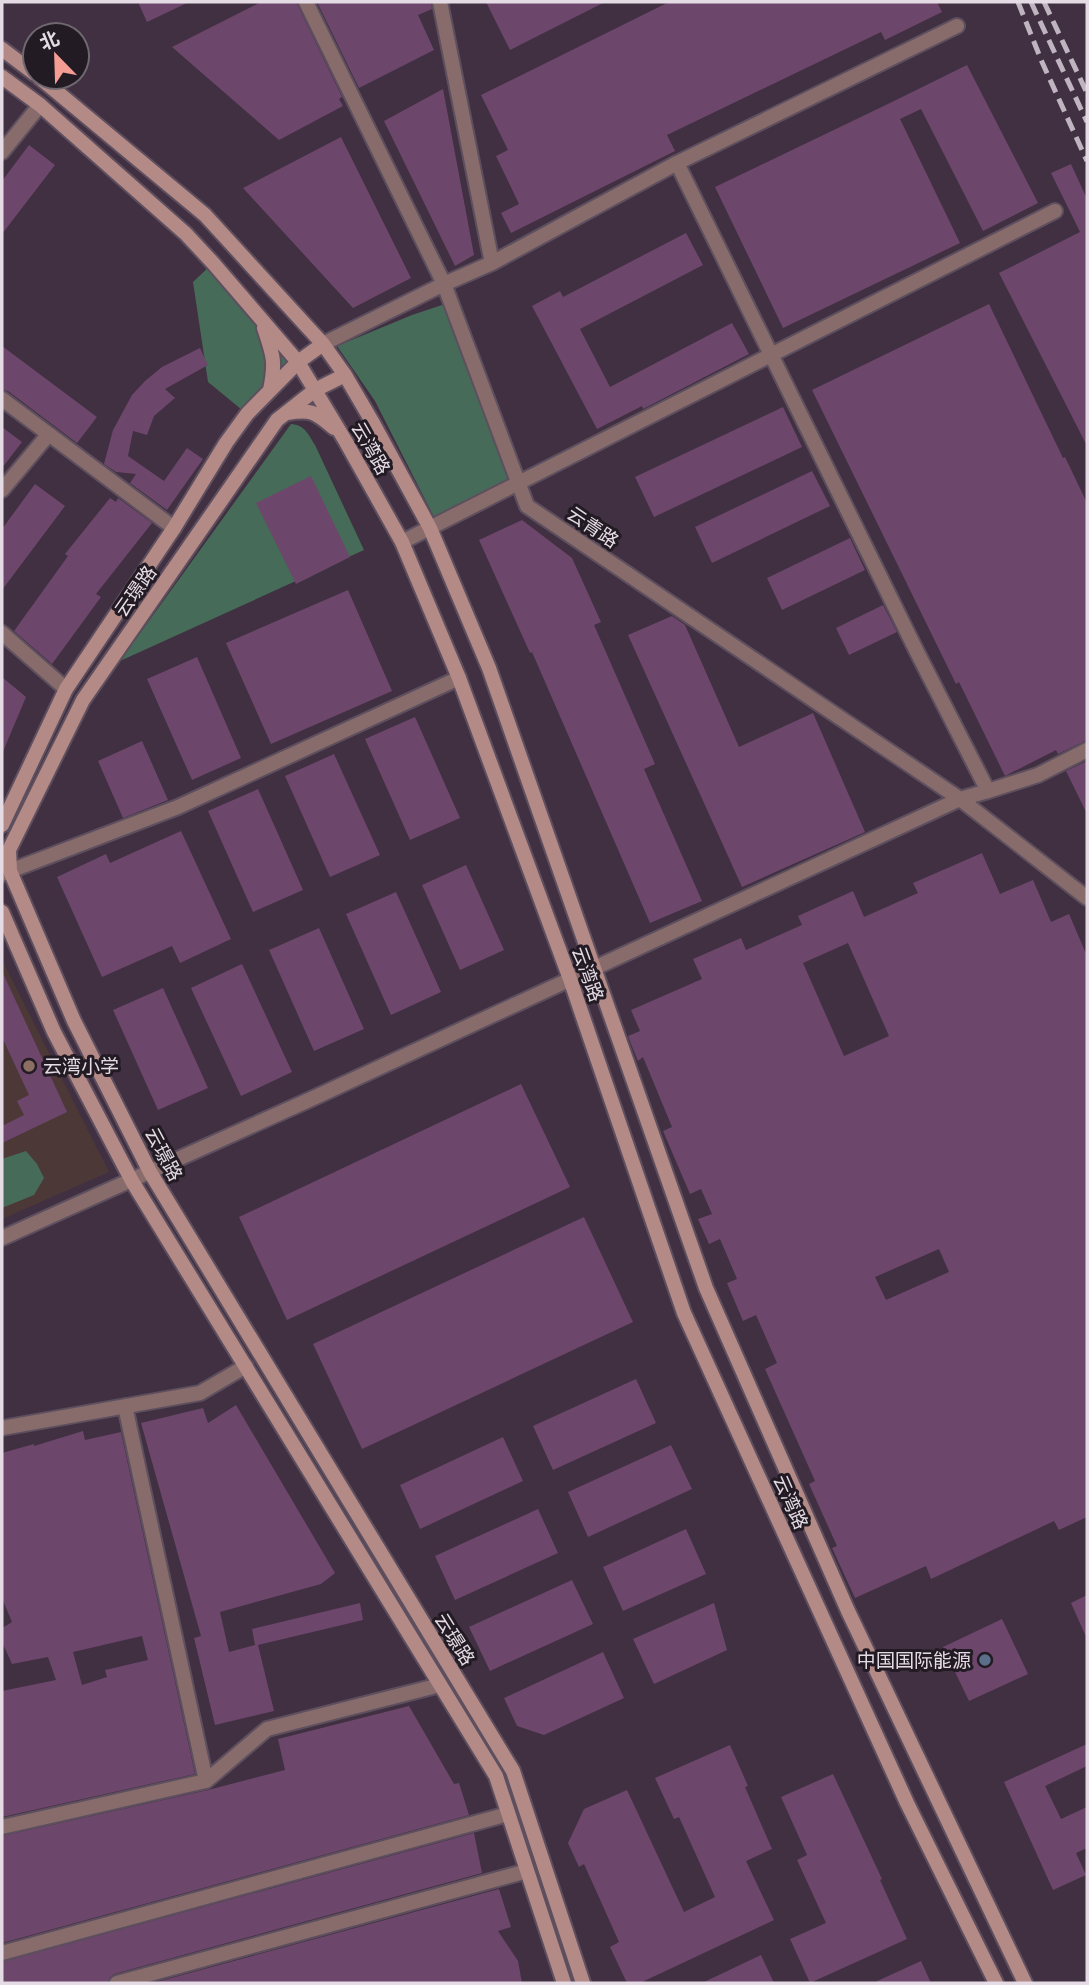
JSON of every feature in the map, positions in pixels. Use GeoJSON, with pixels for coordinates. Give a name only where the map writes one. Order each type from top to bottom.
{"type":"FeatureCollection","features":[{"type":"Feature","properties":{"kind":"main road","name":"云湾路"},"geometry":{"type":"LineString","coordinates":[[2,49],[21,64]]}},
{"type":"Feature","properties":{"kind":"main road","name":"云湾路"},"geometry":{"type":"LineString","coordinates":[[2,76],[40,105],[186,234],[262,320],[298,362],[402,542],[459,678],[570,979],[684,1312],[907,1803],[996,1983]]}},
{"type":"Feature","properties":{"kind":"main road","name":"云湾路"},"geometry":{"type":"LineString","coordinates":[[55,91],[205,215],[323,345],[345,375],[430,528],[489,668],[706,1288],[848,1611],[1026,1983]]}},
{"type":"Feature","properties":{"kind":"main road"},"geometry":{"type":"LineString","coordinates":[[262,320],[275,368],[269,391]]}},
{"type":"Feature","properties":{"kind":"main road","name":"云璟路"},"geometry":{"type":"LineString","coordinates":[[2,825],[66,689],[247,414],[298,362],[323,345]]}},
{"type":"Feature","properties":{"kind":"main road","name":"云璟路"},"geometry":{"type":"LineString","coordinates":[[345,375],[315,390],[277,420],[83,700],[9,850],[6,873],[74,1021],[150,1172],[513,1771],[583,1983]]}},
{"type":"Feature","properties":{"kind":"main road"},"geometry":{"type":"LineString","coordinates":[[285,414],[305,410],[320,416],[341,434]]}},
{"type":"Feature","properties":{"kind":"main road","name":"云璟路"},"geometry":{"type":"LineString","coordinates":[[2,912],[54,1032],[132,1181],[496,1776],[564,1983]]}},
{"type":"Feature","properties":{"kind":"street","name":"云青路"},"geometry":{"type":"LineString","coordinates":[[306,2],[444,284],[527,506],[960,799],[1087,898]]}},
{"type":"Feature","properties":{"kind":"street"},"geometry":{"type":"LineString","coordinates":[[440,2],[492,263]]}},
{"type":"Feature","properties":{"kind":"street"},"geometry":{"type":"LineString","coordinates":[[323,345],[492,263],[677,163],[957,26]]}},
{"type":"Feature","properties":{"kind":"street"},"geometry":{"type":"LineString","coordinates":[[2,152],[40,105]]}},
{"type":"Feature","properties":{"kind":"street"},"geometry":{"type":"LineString","coordinates":[[677,163],[988,791]]}},
{"type":"Feature","properties":{"kind":"street"},"geometry":{"type":"LineString","coordinates":[[402,542],[1055,211]]}},
{"type":"Feature","properties":{"kind":"street"},"geometry":{"type":"LineString","coordinates":[[2,399],[174,528]]}},
{"type":"Feature","properties":{"kind":"street"},"geometry":{"type":"LineString","coordinates":[[2,490],[48,435]]}},
{"type":"Feature","properties":{"kind":"street"},"geometry":{"type":"LineString","coordinates":[[2,633],[66,689]]}},
{"type":"Feature","properties":{"kind":"street"},"geometry":{"type":"LineString","coordinates":[[6,873],[178,807],[459,678]]}},
{"type":"Feature","properties":{"kind":"street"},"geometry":{"type":"LineString","coordinates":[[2,1238],[132,1181],[960,799],[1038,775],[1087,750]]}},
{"type":"Feature","properties":{"kind":"street"},"geometry":{"type":"LineString","coordinates":[[2,1428],[200,1393],[246,1366]]}},
{"type":"Feature","properties":{"kind":"street"},"geometry":{"type":"LineString","coordinates":[[125,1406],[206,1781]]}},
{"type":"Feature","properties":{"kind":"street"},"geometry":{"type":"LineString","coordinates":[[2,1827],[206,1781],[267,1730],[440,1685]]}},
{"type":"Feature","properties":{"kind":"street"},"geometry":{"type":"LineString","coordinates":[[2,1953],[508,1814]]}},
{"type":"Feature","properties":{"kind":"street"},"geometry":{"type":"LineString","coordinates":[[117,1983],[527,1871]]}},
{"type":"Feature","properties":{"kind":"shaded area","name":"云湾小学"},"geometry":{"type":"Polygon","coordinates":[[[2,960],[109,1172],[2,1219],[2,960]]]}},
{"type":"Feature","properties":{"kind":"green space"},"geometry":{"type":"Polygon","coordinates":[[[213,263],[298,362],[247,414],[208,382],[193,282],[213,263]]]}},
{"type":"Feature","properties":{"kind":"green space"},"geometry":{"type":"Polygon","coordinates":[[[445,304],[510,481],[435,519],[375,401],[337,346],[445,304]]]}},
{"type":"Feature","properties":{"kind":"green space"},"geometry":{"type":"Polygon","coordinates":[[[291,424],[303,428],[315,445],[364,550],[120,661],[291,424]]]}},
{"type":"Feature","properties":{"kind":"green space"},"geometry":{"type":"Polygon","coordinates":[[[26,1151],[44,1178],[34,1195],[2,1208],[2,1159],[26,1151]]]}},
{"type":"Feature","properties":{"kind":"building"},"geometry":{"type":"Polygon","coordinates":[[[138,2],[189,2],[147,22],[138,2]]]}},
{"type":"Feature","properties":{"kind":"building"},"geometry":{"type":"Polygon","coordinates":[[[261,2],[296,2],[342,97],[339,99],[343,106],[279,140],[172,47],[261,2]]]}},
{"type":"Feature","properties":{"kind":"building"},"geometry":{"type":"Polygon","coordinates":[[[317,2],[431,2],[432,9],[418,15],[434,50],[359,88],[317,2]]]}},
{"type":"Feature","properties":{"kind":"building"},"geometry":{"type":"Polygon","coordinates":[[[486,2],[605,2],[510,50],[486,2]]]}},
{"type":"Feature","properties":{"kind":"building"},"geometry":{"type":"Polygon","coordinates":[[[669,2],[937,2],[942,12],[885,40],[881,32],[667,135],[675,151],[511,233],[501,213],[519,204],[496,156],[508,150],[481,95],[669,2]]]}},
{"type":"Feature","properties":{"kind":"building"},"geometry":{"type":"Polygon","coordinates":[[[967,65],[1038,203],[983,231],[921,109],[900,119],[960,243],[783,328],[715,187],[967,65]]]}},
{"type":"Feature","properties":{"kind":"building"},"geometry":{"type":"Polygon","coordinates":[[[443,89],[474,255],[455,266],[384,121],[443,89]]]}},
{"type":"Feature","properties":{"kind":"building"},"geometry":{"type":"Polygon","coordinates":[[[341,137],[411,278],[353,308],[243,188],[341,137]]]}},
{"type":"Feature","properties":{"kind":"building"},"geometry":{"type":"Polygon","coordinates":[[[29,145],[55,165],[2,234],[2,181],[29,145]]]}},
{"type":"Feature","properties":{"kind":"building"},"geometry":{"type":"Polygon","coordinates":[[[1071,164],[1087,199],[1087,446],[999,273],[1080,232],[1051,173],[1071,164]]]}},
{"type":"Feature","properties":{"kind":"building"},"geometry":{"type":"Polygon","coordinates":[[[686,233],[703,265],[580,329],[610,387],[732,323],[749,354],[643,409],[642,406],[597,429],[532,306],[560,291],[563,297],[686,233]]]}},
{"type":"Feature","properties":{"kind":"building"},"geometry":{"type":"Polygon","coordinates":[[[989,304],[1087,503],[1087,740],[1058,754],[1056,750],[1005,776],[959,682],[956,684],[812,390],[989,304]]]}},
{"type":"Feature","properties":{"kind":"building"},"geometry":{"type":"Polygon","coordinates":[[[2,346],[97,417],[77,443],[8,391],[2,390],[2,346]]]}},
{"type":"Feature","properties":{"kind":"building"},"geometry":{"type":"Polygon","coordinates":[[[200,348],[208,365],[165,389],[175,398],[154,416],[147,435],[133,431],[128,456],[164,481],[187,448],[203,459],[167,510],[130,483],[136,474],[116,472],[104,464],[113,430],[132,395],[162,367],[200,348]]]}},
{"type":"Feature","properties":{"kind":"building"},"geometry":{"type":"Polygon","coordinates":[[[783,407],[802,447],[654,517],[635,477],[783,407]]]}},
{"type":"Feature","properties":{"kind":"building"},"geometry":{"type":"Polygon","coordinates":[[[2,427],[22,442],[2,468],[2,427]]]}},
{"type":"Feature","properties":{"kind":"building"},"geometry":{"type":"Polygon","coordinates":[[[812,471],[830,506],[712,563],[695,527],[812,471]]]}},
{"type":"Feature","properties":{"kind":"building"},"geometry":{"type":"Polygon","coordinates":[[[311,476],[350,557],[296,584],[256,503],[311,476]]]}},
{"type":"Feature","properties":{"kind":"building"},"geometry":{"type":"Polygon","coordinates":[[[35,484],[65,506],[2,590],[2,529],[35,484]]]}},
{"type":"Feature","properties":{"kind":"building"},"geometry":{"type":"Polygon","coordinates":[[[110,498],[116,502],[118,498],[152,523],[96,594],[101,597],[52,664],[14,631],[68,556],[65,554],[110,498]]]}},
{"type":"Feature","properties":{"kind":"building"},"geometry":{"type":"Polygon","coordinates":[[[522,520],[572,558],[601,622],[594,625],[655,764],[644,769],[702,901],[650,923],[532,652],[530,653],[479,540],[522,520]]]}},
{"type":"Feature","properties":{"kind":"building"},"geometry":{"type":"Polygon","coordinates":[[[850,538],[865,570],[782,610],[767,578],[850,538]]]}},
{"type":"Feature","properties":{"kind":"building"},"geometry":{"type":"Polygon","coordinates":[[[348,590],[392,691],[271,744],[226,643],[348,590]]]}},
{"type":"Feature","properties":{"kind":"building"},"geometry":{"type":"Polygon","coordinates":[[[883,605],[897,632],[849,655],[836,628],[883,605]]]}},
{"type":"Feature","properties":{"kind":"building"},"geometry":{"type":"Polygon","coordinates":[[[672,616],[685,625],[739,747],[813,713],[865,832],[742,887],[628,635],[672,616]]]}},
{"type":"Feature","properties":{"kind":"building"},"geometry":{"type":"Polygon","coordinates":[[[197,657],[241,758],[192,780],[147,679],[197,657]]]}},
{"type":"Feature","properties":{"kind":"building"},"geometry":{"type":"Polygon","coordinates":[[[2,677],[26,697],[2,754],[2,677]]]}},
{"type":"Feature","properties":{"kind":"building"},"geometry":{"type":"Polygon","coordinates":[[[415,717],[460,818],[410,840],[365,739],[415,717]]]}},
{"type":"Feature","properties":{"kind":"building"},"geometry":{"type":"Polygon","coordinates":[[[142,741],[168,800],[123,818],[98,761],[142,741]]]}},
{"type":"Feature","properties":{"kind":"building"},"geometry":{"type":"Polygon","coordinates":[[[334,754],[380,855],[330,877],[285,776],[334,754]]]}},
{"type":"Feature","properties":{"kind":"building"},"geometry":{"type":"Polygon","coordinates":[[[1087,761],[1087,814],[1066,771],[1087,761]]]}},
{"type":"Feature","properties":{"kind":"building"},"geometry":{"type":"Polygon","coordinates":[[[258,789],[303,890],[253,912],[208,811],[258,789]]]}},
{"type":"Feature","properties":{"kind":"building"},"geometry":{"type":"Polygon","coordinates":[[[181,831],[231,939],[180,963],[172,946],[102,977],[57,877],[106,854],[110,863],[181,831]]]}},
{"type":"Feature","properties":{"kind":"building"},"geometry":{"type":"Polygon","coordinates":[[[982,853],[1000,894],[1033,880],[1051,922],[1069,914],[1087,956],[1087,1517],[1059,1530],[1054,1521],[931,1579],[926,1566],[855,1598],[832,1548],[837,1546],[809,1484],[815,1481],[765,1369],[777,1363],[756,1315],[743,1321],[727,1283],[737,1279],[720,1239],[709,1244],[698,1219],[712,1214],[701,1189],[690,1194],[663,1131],[672,1127],[643,1057],[638,1061],[628,1036],[640,1031],[631,1010],[702,979],[693,959],[741,938],[746,950],[802,925],[798,916],[853,891],[864,917],[918,893],[913,883],[982,853]],[[848,943],[803,963],[844,1056],[889,1036],[848,943]],[[939,1249],[875,1277],[886,1300],[949,1272],[939,1249]]]}},
{"type":"Feature","properties":{"kind":"building"},"geometry":{"type":"Polygon","coordinates":[[[466,865],[504,950],[460,970],[422,885],[466,865]]]}},
{"type":"Feature","properties":{"kind":"building"},"geometry":{"type":"Polygon","coordinates":[[[396,892],[441,992],[391,1015],[346,914],[396,892]]]}},
{"type":"Feature","properties":{"kind":"building"},"geometry":{"type":"Polygon","coordinates":[[[319,928],[364,1029],[314,1051],[269,950],[319,928]]]}},
{"type":"Feature","properties":{"kind":"building"},"geometry":{"type":"Polygon","coordinates":[[[242,964],[292,1072],[241,1096],[191,988],[242,964]]]}},
{"type":"Feature","properties":{"kind":"building"},"geometry":{"type":"Polygon","coordinates":[[[2,971],[67,1112],[2,1143],[2,1126],[24,1115],[17,1101],[29,1095],[2,1037],[2,971]]]}},
{"type":"Feature","properties":{"kind":"building"},"geometry":{"type":"Polygon","coordinates":[[[163,988],[208,1088],[158,1110],[113,1010],[163,988]]]}},
{"type":"Feature","properties":{"kind":"building"},"geometry":{"type":"Polygon","coordinates":[[[521,1084],[570,1187],[287,1320],[239,1217],[521,1084]]]}},
{"type":"Feature","properties":{"kind":"building"},"geometry":{"type":"Polygon","coordinates":[[[584,1217],[633,1322],[362,1449],[313,1344],[584,1217]]]}},
{"type":"Feature","properties":{"kind":"building"},"geometry":{"type":"Polygon","coordinates":[[[636,1379],[656,1423],[553,1470],[533,1426],[636,1379]]]}},
{"type":"Feature","properties":{"kind":"building"},"geometry":{"type":"Polygon","coordinates":[[[236,1405],[335,1573],[321,1584],[220,1612],[229,1652],[255,1645],[252,1629],[360,1603],[363,1620],[258,1645],[274,1711],[215,1725],[194,1638],[201,1636],[141,1423],[203,1408],[208,1423],[236,1405]]]}},
{"type":"Feature","properties":{"kind":"building"},"geometry":{"type":"Polygon","coordinates":[[[83,1431],[85,1440],[121,1432],[195,1774],[2,1817],[2,1691],[56,1680],[48,1657],[12,1664],[2,1642],[2,1628],[12,1622],[2,1598],[2,1453],[83,1431]],[[142,1636],[73,1652],[82,1685],[107,1677],[105,1670],[148,1660],[142,1636]]]}},
{"type":"Feature","properties":{"kind":"building"},"geometry":{"type":"Polygon","coordinates":[[[503,1437],[523,1481],[420,1529],[400,1485],[503,1437]]]}},
{"type":"Feature","properties":{"kind":"building"},"geometry":{"type":"Polygon","coordinates":[[[671,1445],[692,1489],[588,1537],[568,1492],[671,1445]]]}},
{"type":"Feature","properties":{"kind":"building"},"geometry":{"type":"Polygon","coordinates":[[[538,1509],[558,1553],[455,1600],[435,1556],[538,1509]]]}},
{"type":"Feature","properties":{"kind":"building"},"geometry":{"type":"Polygon","coordinates":[[[686,1529],[706,1574],[623,1611],[603,1567],[686,1529]]]}},
{"type":"Feature","properties":{"kind":"building"},"geometry":{"type":"Polygon","coordinates":[[[572,1580],[593,1624],[490,1671],[469,1627],[572,1580]]]}},
{"type":"Feature","properties":{"kind":"building"},"geometry":{"type":"Polygon","coordinates":[[[1087,1595],[1087,1639],[1071,1603],[1087,1595]]]}},
{"type":"Feature","properties":{"kind":"building"},"geometry":{"type":"Polygon","coordinates":[[[714,1603],[727,1650],[654,1684],[633,1639],[714,1603]]]}},
{"type":"Feature","properties":{"kind":"building","name":"中国国际能源"},"geometry":{"type":"Polygon","coordinates":[[[1002,1619],[1028,1674],[969,1701],[943,1647],[1002,1619]]]}},
{"type":"Feature","properties":{"kind":"building"},"geometry":{"type":"Polygon","coordinates":[[[603,1652],[624,1698],[544,1735],[517,1726],[504,1698],[603,1652]]]}},
{"type":"Feature","properties":{"kind":"building"},"geometry":{"type":"Polygon","coordinates":[[[409,1706],[454,1784],[459,1783],[469,1815],[2,1943],[2,1836],[285,1770],[278,1739],[409,1706]]]}},
{"type":"Feature","properties":{"kind":"building"},"geometry":{"type":"Polygon","coordinates":[[[1087,1744],[1087,1766],[1045,1786],[1061,1819],[1087,1807],[1087,1848],[1076,1853],[1086,1875],[1053,1890],[1004,1782],[1087,1744]]]}},
{"type":"Feature","properties":{"kind":"building"},"geometry":{"type":"Polygon","coordinates":[[[730,1745],[772,1849],[746,1861],[774,1920],[640,1983],[627,1983],[610,1947],[619,1942],[584,1864],[579,1867],[568,1843],[584,1809],[627,1790],[684,1912],[715,1897],[679,1817],[674,1819],[655,1778],[730,1745]]]}},
{"type":"Feature","properties":{"kind":"building"},"geometry":{"type":"Polygon","coordinates":[[[833,1774],[907,1939],[810,1983],[790,1939],[826,1923],[797,1860],[807,1855],[781,1797],[833,1774]]]}},
{"type":"Feature","properties":{"kind":"building"},"geometry":{"type":"Polygon","coordinates":[[[474,1833],[482,1873],[114,1974],[108,1983],[2,1983],[2,1962],[474,1833]]]}},
{"type":"Feature","properties":{"kind":"building"},"geometry":{"type":"Polygon","coordinates":[[[499,1889],[511,1927],[498,1931],[518,1961],[522,1983],[153,1983],[499,1889]]]}},
{"type":"Feature","properties":{"kind":"building"},"geometry":{"type":"Polygon","coordinates":[[[761,1955],[774,1983],[702,1983],[761,1955]]]}},
{"type":"Feature","properties":{"kind":"building"},"geometry":{"type":"Polygon","coordinates":[[[921,1961],[931,1983],[873,1983],[921,1961]]]}},
{"type":"Feature","properties":{"kind":"railway"},"geometry":{"type":"LineString","coordinates":[[1018,2],[1087,161]]}},
{"type":"Feature","properties":{"kind":"railway"},"geometry":{"type":"LineString","coordinates":[[1031,2],[1087,122]]}},
{"type":"Feature","properties":{"kind":"railway"},"geometry":{"type":"LineString","coordinates":[[1044,2],[1087,93]]}},
{"type":"Feature","properties":{"kind":"place","name":"云湾小学"},"geometry":{"type":"Point","coordinates":[29,1066]}},
{"type":"Feature","properties":{"kind":"place","name":"中国国际能源"},"geometry":{"type":"Point","coordinates":[985,1660]}}]}
